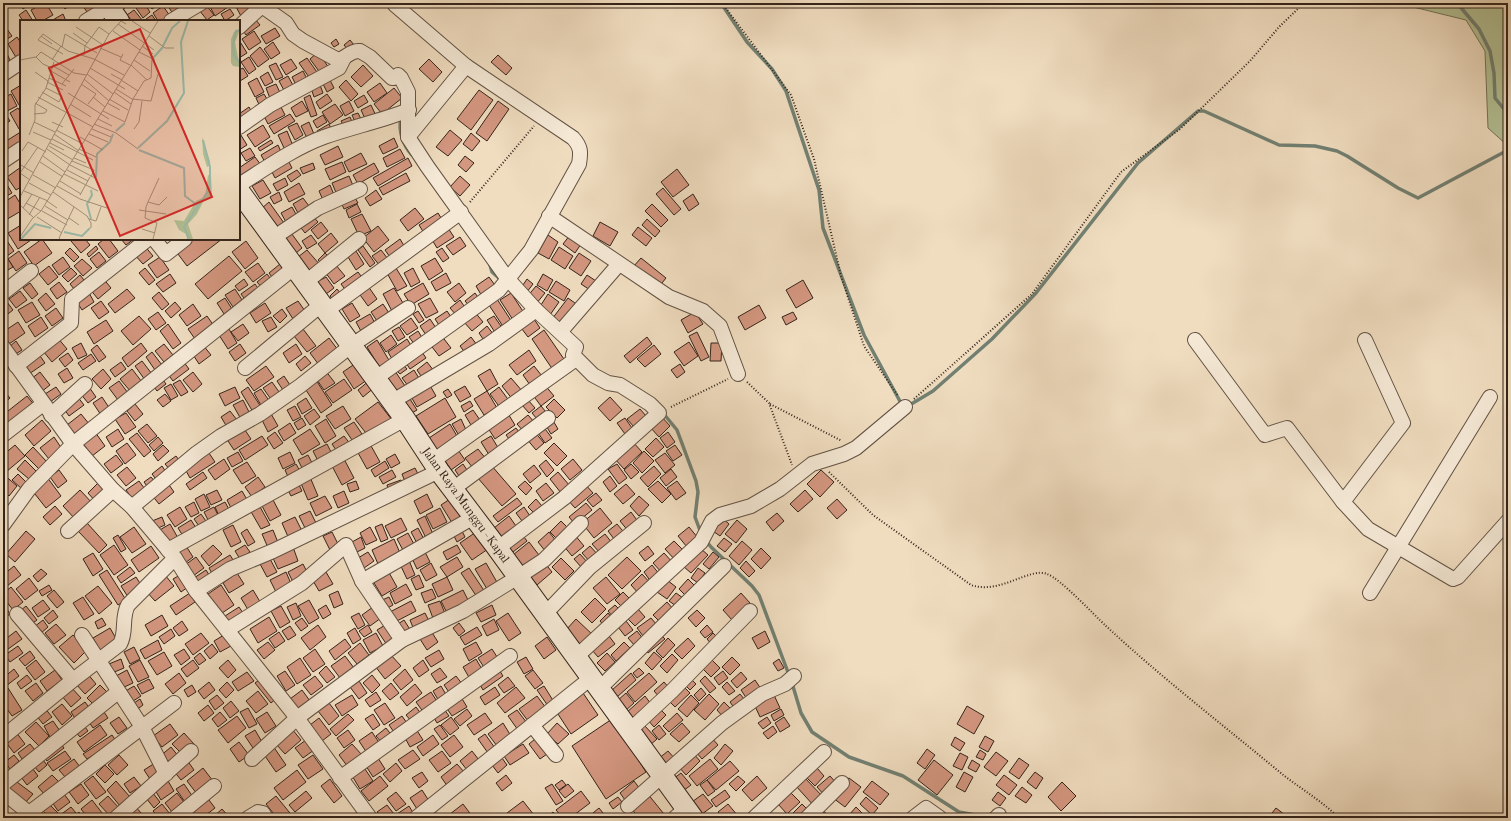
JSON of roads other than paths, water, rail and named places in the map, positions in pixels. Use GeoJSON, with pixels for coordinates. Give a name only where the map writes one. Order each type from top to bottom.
{"type":"FeatureCollection","features":[{"type":"Feature","properties":{"kind":"street"},"geometry":{"type":"LineString","coordinates":[[173,20],[201,3]]}},
{"type":"Feature","properties":{"kind":"street"},"geometry":{"type":"LineString","coordinates":[[376,378],[500,290],[507,278],[531,250],[579,164],[581,148],[573,138],[466,66],[395,4]]}},
{"type":"Feature","properties":{"kind":"street"},"geometry":{"type":"LineString","coordinates":[[240,26],[264,5],[286,23],[293,34],[302,41],[338,60],[344,58]]}},
{"type":"Feature","properties":{"kind":"street"},"geometry":{"type":"LineString","coordinates":[[88,20],[113,8]]}},
{"type":"Feature","properties":{"kind":"street"},"geometry":{"type":"LineString","coordinates":[[240,126],[270,105],[339,68],[344,58],[350,52],[360,51],[370,57],[392,78],[398,75],[408,92],[408,136],[448,197],[461,212],[507,278],[536,310],[561,331],[576,347],[573,356],[593,375],[608,383],[620,385],[650,404],[659,413],[564,498],[498,548]]}},
{"type":"Feature","properties":{"kind":"street"},"geometry":{"type":"LineString","coordinates":[[3,74],[20,63]]}},
{"type":"Feature","properties":{"kind":"street"},"geometry":{"type":"LineString","coordinates":[[408,136],[466,66]]}},
{"type":"Feature","properties":{"kind":"street"},"geometry":{"type":"LineString","coordinates":[[240,191],[286,156],[324,137],[385,120],[409,110]]}},
{"type":"Feature","properties":{"kind":"street"},"geometry":{"type":"LineString","coordinates":[[3,161],[20,150]]}},
{"type":"Feature","properties":{"kind":"street"},"geometry":{"type":"LineString","coordinates":[[273,238],[318,208],[360,189]]}},
{"type":"Feature","properties":{"kind":"street","name":"Jalan Raya Munggu - Kapal"},"geometry":{"type":"LineString","coordinates":[[240,191],[393,401],[436,466],[498,548],[662,776],[685,815]]}},
{"type":"Feature","properties":{"kind":"street"},"geometry":{"type":"LineString","coordinates":[[245,368],[324,308],[461,212]]}},
{"type":"Feature","properties":{"kind":"street"},"geometry":{"type":"LineString","coordinates":[[549,216],[669,297],[703,311],[720,326],[738,374]]}},
{"type":"Feature","properties":{"kind":"street"},"geometry":{"type":"LineString","coordinates":[[3,525],[7,510],[73,444],[300,275],[359,239]]}},
{"type":"Feature","properties":{"kind":"street"},"geometry":{"type":"LineString","coordinates":[[16,366],[71,323],[72,300],[147,240]]}},
{"type":"Feature","properties":{"kind":"street"},"geometry":{"type":"LineString","coordinates":[[155,240],[166,254],[184,240]]}},
{"type":"Feature","properties":{"kind":"street"},"geometry":{"type":"LineString","coordinates":[[561,331],[618,264]]}},
{"type":"Feature","properties":{"kind":"street"},"geometry":{"type":"LineString","coordinates":[[3,293],[32,271]]}},
{"type":"Feature","properties":{"kind":"street"},"geometry":{"type":"LineString","coordinates":[[132,507],[197,453],[294,390],[352,344],[408,308]]}},
{"type":"Feature","properties":{"kind":"street"},"geometry":{"type":"LineString","coordinates":[[393,401],[489,344],[536,310]]}},
{"type":"Feature","properties":{"kind":"street"},"geometry":{"type":"LineString","coordinates":[[1195,340],[1265,435],[1287,428],[1343,502],[1368,529],[1399,547],[1453,578],[1458,577],[1508,521]]}},
{"type":"Feature","properties":{"kind":"street"},"geometry":{"type":"LineString","coordinates":[[1343,502],[1403,423],[1365,340]]}},
{"type":"Feature","properties":{"kind":"street"},"geometry":{"type":"LineString","coordinates":[[3,347],[73,444],[113,490],[132,507],[171,554],[196,591],[297,718],[370,818]]}},
{"type":"Feature","properties":{"kind":"street"},"geometry":{"type":"LineString","coordinates":[[196,591],[230,569],[273,551],[436,466],[576,359]]}},
{"type":"Feature","properties":{"kind":"street"},"geometry":{"type":"LineString","coordinates":[[3,436],[85,384]]}},
{"type":"Feature","properties":{"kind":"street"},"geometry":{"type":"LineString","coordinates":[[1370,592],[1490,397]]}},
{"type":"Feature","properties":{"kind":"street"},"geometry":{"type":"LineString","coordinates":[[576,657],[701,542],[712,521],[720,515],[751,506],[780,489],[796,475],[818,461],[844,454],[856,448],[905,407]]}},
{"type":"Feature","properties":{"kind":"street"},"geometry":{"type":"LineString","coordinates":[[453,489],[548,418]]}},
{"type":"Feature","properties":{"kind":"street"},"geometry":{"type":"LineString","coordinates":[[3,737],[99,659],[117,647],[122,640],[124,614],[128,605],[171,554],[405,419]]}},
{"type":"Feature","properties":{"kind":"street"},"geometry":{"type":"LineString","coordinates":[[68,531],[113,490]]}},
{"type":"Feature","properties":{"kind":"street"},"geometry":{"type":"LineString","coordinates":[[362,581],[474,517]]}},
{"type":"Feature","properties":{"kind":"street"},"geometry":{"type":"LineString","coordinates":[[252,759],[297,718],[402,640],[463,611],[544,560],[580,523]]}},
{"type":"Feature","properties":{"kind":"street"},"geometry":{"type":"LineString","coordinates":[[545,614],[590,567],[644,523]]}},
{"type":"Feature","properties":{"kind":"street"},"geometry":{"type":"LineString","coordinates":[[227,630],[302,583],[346,545],[362,581],[402,640]]}},
{"type":"Feature","properties":{"kind":"street"},"geometry":{"type":"LineString","coordinates":[[416,818],[532,725],[595,684],[724,566]]}},
{"type":"Feature","properties":{"kind":"street"},"geometry":{"type":"LineString","coordinates":[[629,731],[672,691],[750,611]]}},
{"type":"Feature","properties":{"kind":"street"},"geometry":{"type":"LineString","coordinates":[[17,614],[73,680]]}},
{"type":"Feature","properties":{"kind":"street"},"geometry":{"type":"LineString","coordinates":[[82,635],[142,727],[166,774]]}},
{"type":"Feature","properties":{"kind":"street"},"geometry":{"type":"LineString","coordinates":[[340,778],[510,656]]}},
{"type":"Feature","properties":{"kind":"street"},"geometry":{"type":"LineString","coordinates":[[628,806],[722,723],[762,694],[784,683]]}},
{"type":"Feature","properties":{"kind":"street"},"geometry":{"type":"LineString","coordinates":[[118,692],[4,793],[32,816],[174,703]]}},
{"type":"Feature","properties":{"kind":"street"},"geometry":{"type":"LineString","coordinates":[[532,725],[556,755]]}},
{"type":"Feature","properties":{"kind":"street"},"geometry":{"type":"LineString","coordinates":[[116,818],[191,751]]}},
{"type":"Feature","properties":{"kind":"street"},"geometry":{"type":"LineString","coordinates":[[754,818],[824,752]]}},
{"type":"Feature","properties":{"kind":"street"},"geometry":{"type":"LineString","coordinates":[[807,818],[842,783]]}},
{"type":"Feature","properties":{"kind":"street"},"geometry":{"type":"LineString","coordinates":[[175,818],[214,786]]}},
{"type":"Feature","properties":{"kind":"street"},"geometry":{"type":"LineString","coordinates":[[913,818],[926,808],[940,818]]}},
{"type":"Feature","properties":{"kind":"street"},"geometry":{"type":"LineString","coordinates":[[248,818],[258,812],[263,813],[266,818]]}},
{"type":"Feature","properties":{"kind":"waterway"},"geometry":{"type":"LineString","coordinates":[[721,3],[747,42],[772,69],[786,91],[819,190],[823,228],[864,335],[902,405]]}},
{"type":"Feature","properties":{"kind":"waterway"},"geometry":{"type":"LineString","coordinates":[[1457,3],[1479,29],[1490,51],[1494,73],[1495,98],[1508,114]]}},
{"type":"Feature","properties":{"kind":"waterway"},"geometry":{"type":"LineString","coordinates":[[908,406],[933,391],[992,339],[1036,293],[1138,163],[1198,111],[1204,111],[1279,145],[1315,146],[1337,151],[1398,188],[1418,198],[1508,150]]}},
{"type":"Feature","properties":{"kind":"waterway"},"geometry":{"type":"LineString","coordinates":[[401,118],[400,128],[402,138],[412,155]]}},
{"type":"Feature","properties":{"kind":"waterway"},"geometry":{"type":"LineString","coordinates":[[490,265],[492,272],[500,279]]}},
{"type":"Feature","properties":{"kind":"waterway"},"geometry":{"type":"LineString","coordinates":[[663,413],[677,430],[696,481],[698,492],[695,517],[701,533]]}},
{"type":"Feature","properties":{"kind":"waterway"},"geometry":{"type":"LineString","coordinates":[[707,542],[752,586],[759,595],[789,675]]}},
{"type":"Feature","properties":{"kind":"waterway"},"geometry":{"type":"LineString","coordinates":[[792,683],[801,713],[812,732],[849,757],[903,776],[959,812],[992,818]]}}]}
